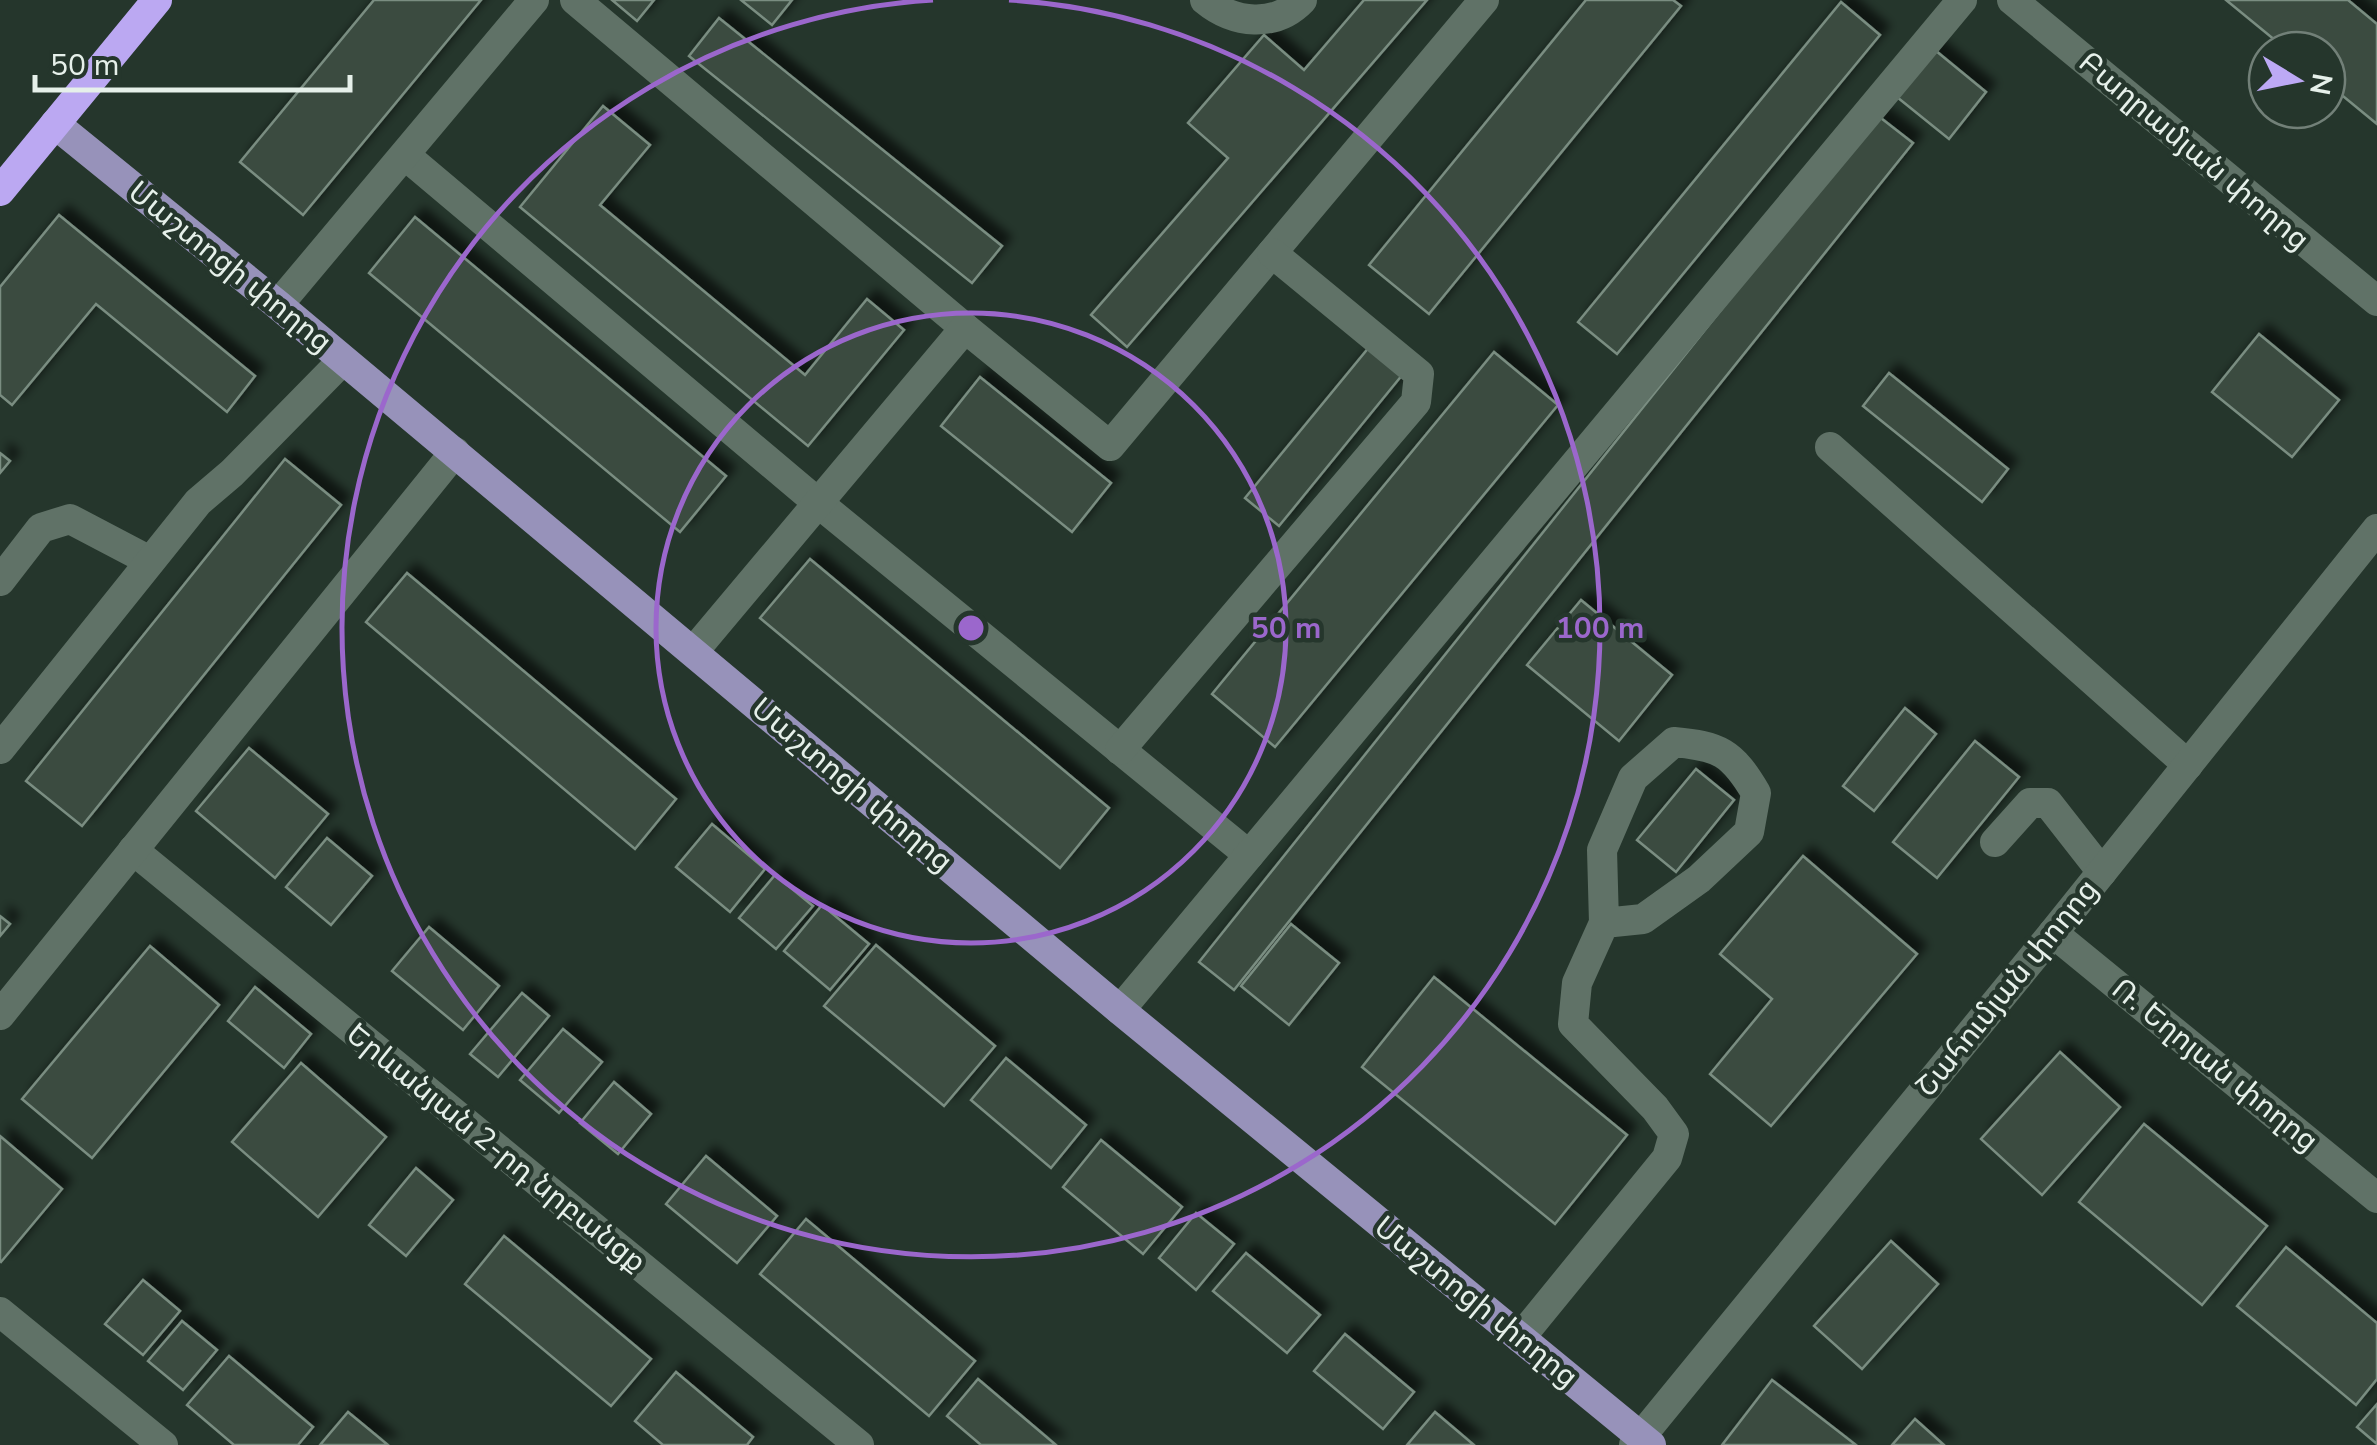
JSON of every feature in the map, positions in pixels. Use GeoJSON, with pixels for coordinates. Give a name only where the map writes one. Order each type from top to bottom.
{"type":"FeatureCollection","features":[{"type":"Feature","properties":{"kind":"highway"},"geometry":{"type":"LineString","coordinates":[[0,191],[157,0]]}},
{"type":"Feature","properties":{"kind":"main road","name":"Մաշտոցի փողոց"},"geometry":{"type":"LineString","coordinates":[[55,124],[278,305],[1642,1442]]}},
{"type":"Feature","properties":{"kind":"street"},"geometry":{"type":"LineString","coordinates":[[278,305],[534,0]]}},
{"type":"Feature","properties":{"kind":"street"},"geometry":{"type":"LineString","coordinates":[[574,0],[1110,446],[1484,0]]}},
{"type":"Feature","properties":{"kind":"street"},"geometry":{"type":"LineString","coordinates":[[1205,0],[1222,14],[1254,21],[1288,15],[1302,0]]}},
{"type":"Feature","properties":{"kind":"street"},"geometry":{"type":"LineString","coordinates":[[1120,1010],[1962,0]]}},
{"type":"Feature","properties":{"kind":"street","name":"Բաղրամյան փողոց"},"geometry":{"type":"LineString","coordinates":[[2012,0],[2377,301]]}},
{"type":"Feature","properties":{"kind":"street"},"geometry":{"type":"LineString","coordinates":[[406,156],[817,502],[1249,855]]}},
{"type":"Feature","properties":{"kind":"street"},"geometry":{"type":"LineString","coordinates":[[1120,750],[1416,402],[1420,374],[1272,253]]}},
{"type":"Feature","properties":{"kind":"street"},"geometry":{"type":"LineString","coordinates":[[693,652],[965,328]]}},
{"type":"Feature","properties":{"kind":"street"},"geometry":{"type":"LineString","coordinates":[[0,748],[198,502],[232,473],[343,360]]}},
{"type":"Feature","properties":{"kind":"street"},"geometry":{"type":"LineString","coordinates":[[1830,447],[2188,765]]}},
{"type":"Feature","properties":{"kind":"street"},"geometry":{"type":"LineString","coordinates":[[0,1016],[454,452]]}},
{"type":"Feature","properties":{"kind":"street"},"geometry":{"type":"LineString","coordinates":[[0,581],[41,528],[70,520],[150,561]]}},
{"type":"Feature","properties":{"kind":"street","name":"Շահումյան փողոց"},"geometry":{"type":"LineString","coordinates":[[1642,1442],[2377,529]]}},
{"type":"Feature","properties":{"kind":"street"},"geometry":{"type":"LineString","coordinates":[[1520,1338],[1667,1158],[1674,1134],[1656,1108],[1573,1024],[1578,983],[1604,923],[1602,850],[1633,778],[1674,742],[1712,745],[1744,772],[1756,793],[1749,832],[1698,879],[1643,919],[1604,923]]}},
{"type":"Feature","properties":{"kind":"street"},"geometry":{"type":"LineString","coordinates":[[1994,842],[2030,804],[2048,804],[2102,872]]}},
{"type":"Feature","properties":{"kind":"street","name":"Երևանյան 2-րդ նրբանցք"},"geometry":{"type":"LineString","coordinates":[[133,850],[859,1445]]}},
{"type":"Feature","properties":{"kind":"street","name":"Ռ. Եղոյան փողոց"},"geometry":{"type":"LineString","coordinates":[[2053,933],[2377,1198]]}},
{"type":"Feature","properties":{"kind":"street"},"geometry":{"type":"LineString","coordinates":[[0,1312],[163,1445]]}},
{"type":"Feature","properties":{"kind":"building"},"geometry":{"type":"Polygon","coordinates":[[[374,0],[481,0],[303,215],[240,162],[374,0]]]}},
{"type":"Feature","properties":{"kind":"building"},"geometry":{"type":"Polygon","coordinates":[[[612,0],[654,0],[637,21],[612,0]]]}},
{"type":"Feature","properties":{"kind":"building"},"geometry":{"type":"Polygon","coordinates":[[[741,0],[792,0],[772,25],[741,0]]]}},
{"type":"Feature","properties":{"kind":"building"},"geometry":{"type":"Polygon","coordinates":[[[1364,0],[1427,0],[1127,347],[1091,315],[1228,158],[1188,123],[1264,35],[1304,70],[1364,0]]]}},
{"type":"Feature","properties":{"kind":"building"},"geometry":{"type":"Polygon","coordinates":[[[1586,0],[1673,0],[1681,6],[1429,314],[1369,265],[1586,0]]]}},
{"type":"Feature","properties":{"kind":"building"},"geometry":{"type":"Polygon","coordinates":[[[2226,0],[2348,0],[2377,24],[2377,124],[2347,99],[2347,30],[2263,30],[2226,0]]]}},
{"type":"Feature","properties":{"kind":"building"},"geometry":{"type":"Polygon","coordinates":[[[1841,2],[1880,35],[1617,354],[1578,322],[1841,2]]]}},
{"type":"Feature","properties":{"kind":"building"},"geometry":{"type":"Polygon","coordinates":[[[719,18],[1002,246],[972,283],[689,56],[719,18]]]}},
{"type":"Feature","properties":{"kind":"building"},"geometry":{"type":"Polygon","coordinates":[[[1930,46],[1986,92],[1949,139],[1892,93],[1930,46]]]}},
{"type":"Feature","properties":{"kind":"building"},"geometry":{"type":"Polygon","coordinates":[[[603,106],[650,145],[600,205],[805,375],[867,299],[904,330],[808,446],[520,207],[603,106]]]}},
{"type":"Feature","properties":{"kind":"building"},"geometry":{"type":"Polygon","coordinates":[[[1877,115],[1913,143],[1234,990],[1199,962],[1877,115]]]}},
{"type":"Feature","properties":{"kind":"building"},"geometry":{"type":"Polygon","coordinates":[[[59,215],[255,376],[227,412],[96,304],[12,405],[0,395],[0,287],[59,215]]]}},
{"type":"Feature","properties":{"kind":"building"},"geometry":{"type":"Polygon","coordinates":[[[415,217],[726,476],[680,532],[369,273],[415,217]]]}},
{"type":"Feature","properties":{"kind":"building"},"geometry":{"type":"Polygon","coordinates":[[[2259,334],[2339,400],[2292,457],[2212,392],[2259,334]]]}},
{"type":"Feature","properties":{"kind":"building"},"geometry":{"type":"Polygon","coordinates":[[[1370,346],[1403,374],[1279,526],[1245,498],[1370,346]]]}},
{"type":"Feature","properties":{"kind":"building"},"geometry":{"type":"Polygon","coordinates":[[[1494,352],[1558,405],[1275,747],[1212,694],[1494,352]]]}},
{"type":"Feature","properties":{"kind":"building"},"geometry":{"type":"Polygon","coordinates":[[[1889,373],[2008,469],[1982,502],[1863,406],[1889,373]]]}},
{"type":"Feature","properties":{"kind":"building"},"geometry":{"type":"Polygon","coordinates":[[[980,377],[1111,483],[1072,532],[941,426],[980,377]]]}},
{"type":"Feature","properties":{"kind":"building"},"geometry":{"type":"Polygon","coordinates":[[[0,453],[10,461],[0,473],[0,453]]]}},
{"type":"Feature","properties":{"kind":"building"},"geometry":{"type":"Polygon","coordinates":[[[285,459],[341,505],[82,826],[26,781],[285,459]]]}},
{"type":"Feature","properties":{"kind":"building"},"geometry":{"type":"Polygon","coordinates":[[[810,559],[1109,808],[1060,868],[760,618],[810,559]]]}},
{"type":"Feature","properties":{"kind":"building"},"geometry":{"type":"Polygon","coordinates":[[[407,573],[676,799],[635,849],[366,622],[407,573]]]}},
{"type":"Feature","properties":{"kind":"building"},"geometry":{"type":"Polygon","coordinates":[[[1581,600],[1672,675],[1619,741],[1527,665],[1581,600]]]}},
{"type":"Feature","properties":{"kind":"building"},"geometry":{"type":"Polygon","coordinates":[[[1905,708],[1936,734],[1874,811],[1843,786],[1905,708]]]}},
{"type":"Feature","properties":{"kind":"building"},"geometry":{"type":"Polygon","coordinates":[[[1975,741],[2019,777],[1937,878],[1893,842],[1975,741]]]}},
{"type":"Feature","properties":{"kind":"building"},"geometry":{"type":"Polygon","coordinates":[[[249,748],[328,814],[275,878],[196,811],[249,748]]]}},
{"type":"Feature","properties":{"kind":"building"},"geometry":{"type":"Polygon","coordinates":[[[1696,769],[1734,800],[1676,872],[1637,840],[1696,769]]]}},
{"type":"Feature","properties":{"kind":"building"},"geometry":{"type":"Polygon","coordinates":[[[712,824],[765,869],[730,912],[676,867],[712,824]]]}},
{"type":"Feature","properties":{"kind":"building"},"geometry":{"type":"Polygon","coordinates":[[[327,838],[372,876],[331,925],[286,887],[327,838]]]}},
{"type":"Feature","properties":{"kind":"building"},"geometry":{"type":"Polygon","coordinates":[[[1803,856],[1917,954],[1771,1126],[1710,1074],[1772,999],[1720,954],[1803,856]]]}},
{"type":"Feature","properties":{"kind":"building"},"geometry":{"type":"Polygon","coordinates":[[[775,875],[813,906],[776,949],[739,918],[775,875]]]}},
{"type":"Feature","properties":{"kind":"building"},"geometry":{"type":"Polygon","coordinates":[[[822,905],[869,944],[830,990],[784,951],[822,905]]]}},
{"type":"Feature","properties":{"kind":"building"},"geometry":{"type":"Polygon","coordinates":[[[0,916],[10,924],[0,936],[0,916]]]}},
{"type":"Feature","properties":{"kind":"building"},"geometry":{"type":"Polygon","coordinates":[[[1291,924],[1339,963],[1289,1025],[1241,986],[1291,924]]]}},
{"type":"Feature","properties":{"kind":"building"},"geometry":{"type":"Polygon","coordinates":[[[429,927],[499,986],[463,1030],[392,971],[429,927]]]}},
{"type":"Feature","properties":{"kind":"building"},"geometry":{"type":"Polygon","coordinates":[[[876,945],[995,1046],[944,1106],[824,1006],[876,945]]]}},
{"type":"Feature","properties":{"kind":"building"},"geometry":{"type":"Polygon","coordinates":[[[150,946],[219,1005],[92,1158],[22,1099],[150,946]]]}},
{"type":"Feature","properties":{"kind":"building"},"geometry":{"type":"Polygon","coordinates":[[[1434,977],[1627,1135],[1555,1224],[1362,1067],[1434,977]]]}},
{"type":"Feature","properties":{"kind":"building"},"geometry":{"type":"Polygon","coordinates":[[[255,987],[311,1034],[284,1068],[228,1021],[255,987]]]}},
{"type":"Feature","properties":{"kind":"building"},"geometry":{"type":"Polygon","coordinates":[[[522,993],[549,1016],[498,1077],[470,1054],[522,993]]]}},
{"type":"Feature","properties":{"kind":"building"},"geometry":{"type":"Polygon","coordinates":[[[563,1029],[602,1062],[559,1113],[520,1080],[563,1029]]]}},
{"type":"Feature","properties":{"kind":"building"},"geometry":{"type":"Polygon","coordinates":[[[2060,1052],[2120,1107],[2042,1195],[1981,1139],[2060,1052]]]}},
{"type":"Feature","properties":{"kind":"building"},"geometry":{"type":"Polygon","coordinates":[[[1006,1058],[1086,1125],[1051,1168],[971,1100],[1006,1058]]]}},
{"type":"Feature","properties":{"kind":"building"},"geometry":{"type":"Polygon","coordinates":[[[301,1063],[386,1137],[318,1217],[232,1142],[301,1063]]]}},
{"type":"Feature","properties":{"kind":"building"},"geometry":{"type":"Polygon","coordinates":[[[614,1082],[651,1114],[618,1154],[580,1123],[614,1082]]]}},
{"type":"Feature","properties":{"kind":"building"},"geometry":{"type":"Polygon","coordinates":[[[2144,1124],[2267,1226],[2202,1305],[2079,1202],[2144,1124]]]}},
{"type":"Feature","properties":{"kind":"building"},"geometry":{"type":"Polygon","coordinates":[[[0,1136],[62,1189],[1,1262],[0,1261],[0,1136]]]}},
{"type":"Feature","properties":{"kind":"building"},"geometry":{"type":"Polygon","coordinates":[[[1101,1140],[1182,1207],[1143,1254],[1063,1187],[1101,1140]]]}},
{"type":"Feature","properties":{"kind":"building"},"geometry":{"type":"Polygon","coordinates":[[[706,1156],[777,1216],[737,1263],[666,1204],[706,1156]]]}},
{"type":"Feature","properties":{"kind":"building"},"geometry":{"type":"Polygon","coordinates":[[[416,1168],[453,1200],[406,1256],[369,1225],[416,1168]]]}},
{"type":"Feature","properties":{"kind":"building"},"geometry":{"type":"Polygon","coordinates":[[[1196,1213],[1234,1244],[1196,1290],[1159,1258],[1196,1213]]]}},
{"type":"Feature","properties":{"kind":"building"},"geometry":{"type":"Polygon","coordinates":[[[806,1219],[975,1361],[929,1416],[760,1274],[806,1219]]]}},
{"type":"Feature","properties":{"kind":"building"},"geometry":{"type":"Polygon","coordinates":[[[504,1236],[651,1359],[611,1406],[465,1284],[504,1236]]]}},
{"type":"Feature","properties":{"kind":"building"},"geometry":{"type":"Polygon","coordinates":[[[1891,1241],[1938,1284],[1862,1369],[1814,1326],[1891,1241]]]}},
{"type":"Feature","properties":{"kind":"building"},"geometry":{"type":"Polygon","coordinates":[[[2286,1247],[2377,1323],[2377,1379],[2356,1405],[2237,1306],[2286,1247]]]}},
{"type":"Feature","properties":{"kind":"building"},"geometry":{"type":"Polygon","coordinates":[[[1246,1253],[1320,1315],[1287,1353],[1213,1291],[1246,1253]]]}},
{"type":"Feature","properties":{"kind":"building"},"geometry":{"type":"Polygon","coordinates":[[[143,1280],[180,1311],[143,1355],[105,1324],[143,1280]]]}},
{"type":"Feature","properties":{"kind":"building"},"geometry":{"type":"Polygon","coordinates":[[[182,1321],[217,1350],[183,1390],[148,1361],[182,1321]]]}},
{"type":"Feature","properties":{"kind":"building"},"geometry":{"type":"Polygon","coordinates":[[[1345,1334],[1414,1392],[1383,1429],[1314,1371],[1345,1334]]]}},
{"type":"Feature","properties":{"kind":"building"},"geometry":{"type":"Polygon","coordinates":[[[229,1356],[313,1427],[298,1445],[234,1445],[187,1405],[229,1356]]]}},
{"type":"Feature","properties":{"kind":"building"},"geometry":{"type":"Polygon","coordinates":[[[676,1372],[753,1437],[747,1445],[663,1445],[635,1421],[676,1372]]]}},
{"type":"Feature","properties":{"kind":"building"},"geometry":{"type":"Polygon","coordinates":[[[978,1379],[1056,1445],[981,1445],[947,1416],[978,1379]]]}},
{"type":"Feature","properties":{"kind":"building"},"geometry":{"type":"Polygon","coordinates":[[[1772,1380],[1856,1445],[1722,1445],[1772,1380]]]}},
{"type":"Feature","properties":{"kind":"building"},"geometry":{"type":"Polygon","coordinates":[[[2377,1404],[2377,1444],[2357,1427],[2377,1404]]]}},
{"type":"Feature","properties":{"kind":"building"},"geometry":{"type":"Polygon","coordinates":[[[348,1412],[388,1445],[320,1445],[348,1412]]]}},
{"type":"Feature","properties":{"kind":"building"},"geometry":{"type":"Polygon","coordinates":[[[1435,1412],[1474,1445],[1407,1445],[1435,1412]]]}},
{"type":"Feature","properties":{"kind":"building"},"geometry":{"type":"Polygon","coordinates":[[[1915,1419],[1944,1445],[1892,1445],[1915,1419]]]}}]}
